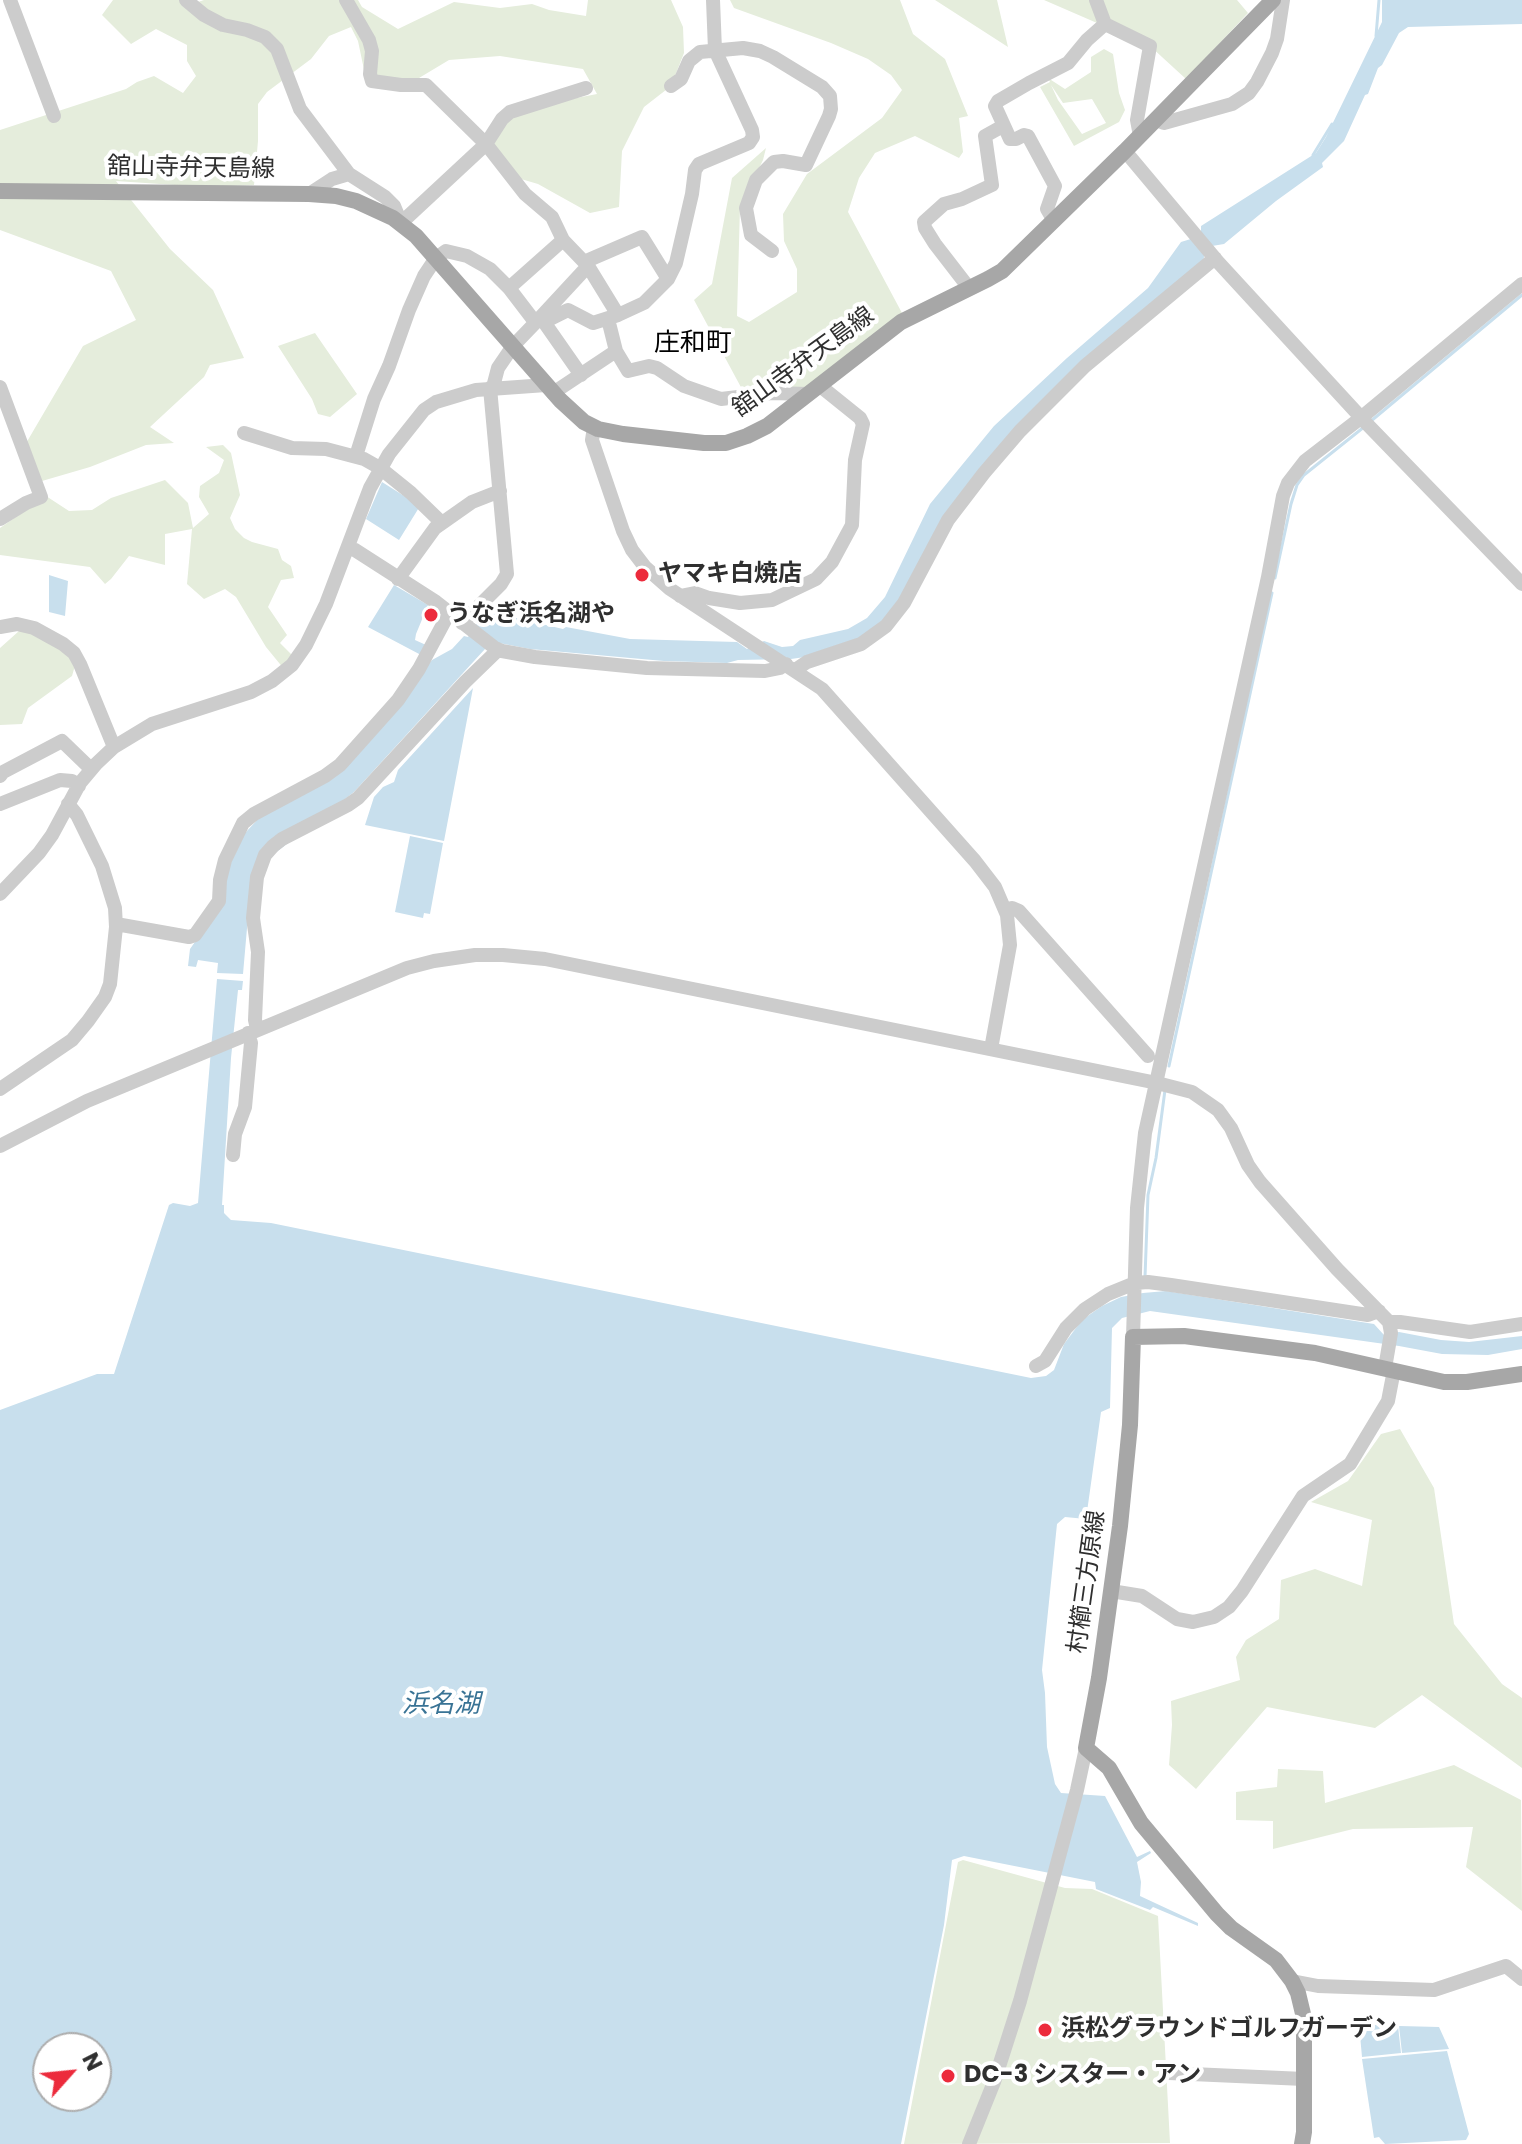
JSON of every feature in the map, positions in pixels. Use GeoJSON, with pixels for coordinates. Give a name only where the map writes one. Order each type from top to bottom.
{"type":"FeatureCollection","features":[{"type":"Feature","properties":{"kind":"main road","name":"舘山寺弁天島線"},"geometry":{"type":"LineString","coordinates":[[0,191],[309,194],[356,201],[384,212],[416,236],[577,417],[594,427],[623,434],[696,443],[726,443],[761,430],[901,322],[1002,271],[1273,0]]}},
{"type":"Feature","properties":{"kind":"main road"},"geometry":{"type":"LineString","coordinates":[[1133,1329],[1327,1355],[1388,1366],[1428,1379],[1449,1382],[1522,1374]]}},
{"type":"Feature","properties":{"kind":"main road","name":"村櫛三方原線"},"geometry":{"type":"LineString","coordinates":[[1086,1748],[1099,1678],[1129,1449],[1133,1329]]}},
{"type":"Feature","properties":{"kind":"main road"},"geometry":{"type":"LineString","coordinates":[[1086,1748],[1109,1768],[1141,1823],[1217,1914],[1231,1928],[1276,1960],[1292,1981],[1304,2018],[1302,2144]]}},
{"type":"Feature","properties":{"kind":"street"},"geometry":{"type":"LineString","coordinates":[[10,0],[54,116]]}},
{"type":"Feature","properties":{"kind":"street"},"geometry":{"type":"LineString","coordinates":[[186,0],[223,25],[265,37],[277,49],[300,109],[349,174],[385,197],[394,206],[401,223],[486,144],[510,112],[586,88]]}},
{"type":"Feature","properties":{"kind":"street"},"geometry":{"type":"LineString","coordinates":[[346,0],[369,40],[372,81],[426,85],[486,144],[525,194],[552,217],[563,240],[586,264],[613,317],[616,351],[628,371],[649,366],[657,368],[684,386],[721,399],[813,390],[860,418],[863,424],[855,460],[852,525],[832,562],[816,579],[772,600],[740,603],[695,593],[680,596]]}},
{"type":"Feature","properties":{"kind":"street"},"geometry":{"type":"LineString","coordinates":[[539,321],[568,310],[593,323],[644,303],[668,279],[681,247],[695,170],[699,164],[749,143],[753,137],[715,50],[713,0]]}},
{"type":"Feature","properties":{"kind":"street"},"geometry":{"type":"LineString","coordinates":[[1096,0],[1105,24],[1150,46],[1137,120],[1140,136]]}},
{"type":"Feature","properties":{"kind":"street"},"geometry":{"type":"LineString","coordinates":[[1156,120],[1164,123],[1232,104],[1249,93],[1270,58],[1277,39],[1283,0]]}},
{"type":"Feature","properties":{"kind":"street"},"geometry":{"type":"LineString","coordinates":[[1054,221],[1047,209],[1055,186],[1028,136],[1010,139],[995,106],[998,101],[1068,63],[1105,24]]}},
{"type":"Feature","properties":{"kind":"street"},"geometry":{"type":"LineString","coordinates":[[671,86],[681,79],[689,61],[700,52],[743,48],[760,51],[822,87],[830,96],[829,116],[806,165],[774,162],[756,180],[746,208],[751,235],[772,251]]}},
{"type":"Feature","properties":{"kind":"street"},"geometry":{"type":"LineString","coordinates":[[969,288],[935,244],[924,222],[944,204],[992,185],[985,136],[1003,126]]}},
{"type":"Feature","properties":{"kind":"street"},"geometry":{"type":"LineString","coordinates":[[1125,151],[1212,253],[1362,417],[1522,584]]}},
{"type":"Feature","properties":{"kind":"street"},"geometry":{"type":"LineString","coordinates":[[309,194],[332,179],[349,174]]}},
{"type":"Feature","properties":{"kind":"street"},"geometry":{"type":"LineString","coordinates":[[465,625],[507,574],[492,388],[498,368],[513,346],[539,321],[586,264],[642,237],[668,279]]}},
{"type":"Feature","properties":{"kind":"street"},"geometry":{"type":"LineString","coordinates":[[509,288],[563,240]]}},
{"type":"Feature","properties":{"kind":"street"},"geometry":{"type":"LineString","coordinates":[[356,456],[374,399],[409,310],[424,276],[436,258],[446,251],[467,256],[490,269],[539,321],[581,375]]}},
{"type":"Feature","properties":{"kind":"street"},"geometry":{"type":"LineString","coordinates":[[349,548],[449,613],[496,649],[535,657],[647,668],[765,671],[807,662],[861,644],[886,626],[904,603],[952,514],[1020,431],[1085,366],[1212,253]]}},
{"type":"Feature","properties":{"kind":"street"},"geometry":{"type":"LineString","coordinates":[[1133,1329],[1139,1183],[1145,1133],[1268,577],[1283,496],[1288,483],[1305,461],[1522,284]]}},
{"type":"Feature","properties":{"kind":"street"},"geometry":{"type":"LineString","coordinates":[[0,894],[39,853],[91,769],[114,747],[152,724],[240,697],[286,671],[302,652],[316,626],[349,548],[366,496],[380,468],[424,410],[443,400],[492,388],[550,389],[581,375],[616,351]]}},
{"type":"Feature","properties":{"kind":"street"},"geometry":{"type":"LineString","coordinates":[[0,387],[41,497],[0,519]]}},
{"type":"Feature","properties":{"kind":"street"},"geometry":{"type":"LineString","coordinates":[[594,427],[592,440],[623,531],[632,550],[653,575],[680,596],[815,683],[995,887],[1005,910],[1010,945],[991,1049]]}},
{"type":"Feature","properties":{"kind":"street"},"geometry":{"type":"LineString","coordinates":[[244,433],[292,448],[326,449],[356,456],[380,468],[441,522]]}},
{"type":"Feature","properties":{"kind":"street"},"geometry":{"type":"LineString","coordinates":[[398,579],[429,533],[441,522],[472,502],[500,491]]}},
{"type":"Feature","properties":{"kind":"street"},"geometry":{"type":"LineString","coordinates":[[116,924],[189,937],[195,935],[219,901],[225,860],[246,819],[340,765],[398,700],[419,669],[449,613]]}},
{"type":"Feature","properties":{"kind":"street"},"geometry":{"type":"LineString","coordinates":[[0,627],[17,624],[34,628],[74,653],[114,747]]}},
{"type":"Feature","properties":{"kind":"street"},"geometry":{"type":"LineString","coordinates":[[233,1155],[235,1134],[245,1107],[251,1043],[249,1033],[255,1020],[257,944],[253,918],[257,877],[265,855],[282,839],[358,798],[496,649]]}},
{"type":"Feature","properties":{"kind":"street"},"geometry":{"type":"LineString","coordinates":[[0,776],[62,741],[91,769]]}},
{"type":"Feature","properties":{"kind":"street"},"geometry":{"type":"LineString","coordinates":[[0,804],[60,780],[72,781],[79,786]]}},
{"type":"Feature","properties":{"kind":"street"},"geometry":{"type":"LineString","coordinates":[[0,1089],[66,1045],[88,1021],[110,984],[115,908],[102,866],[77,815],[68,804]]}},
{"type":"Feature","properties":{"kind":"street"},"geometry":{"type":"LineString","coordinates":[[1005,910],[1012,908],[1019,911],[1148,1056]]}},
{"type":"Feature","properties":{"kind":"street"},"geometry":{"type":"LineString","coordinates":[[0,1146],[75,1106],[394,973],[420,964],[462,956],[503,955],[572,964],[1192,1092],[1218,1110],[1260,1182],[1386,1322],[1388,1401],[1350,1464],[1303,1496],[1229,1607],[1214,1617],[1193,1622],[1177,1619],[1142,1596],[1111,1591]]}},
{"type":"Feature","properties":{"kind":"street"},"geometry":{"type":"LineString","coordinates":[[1036,1366],[1049,1357],[1066,1328],[1085,1309],[1108,1294],[1148,1282],[1368,1315],[1386,1322],[1470,1332],[1522,1324]]}},
{"type":"Feature","properties":{"kind":"street"},"geometry":{"type":"LineString","coordinates":[[969,2144],[1011,2032],[1086,1748]]}},
{"type":"Feature","properties":{"kind":"street"},"geometry":{"type":"LineString","coordinates":[[1292,1981],[1318,1986],[1434,1990],[1506,1966],[1522,1979]]}},
{"type":"Feature","properties":{"kind":"street"},"geometry":{"type":"LineString","coordinates":[[1169,2073],[1304,2079]]}},
{"type":"Feature","properties":{"kind":"green space"},"geometry":{"type":"Polygon","coordinates":[[[113,0],[191,0],[195,3],[204,0],[358,0],[362,7],[398,29],[454,2],[500,8],[532,4],[586,16],[588,0],[671,0],[683,27],[684,53],[671,86],[644,107],[622,151],[619,207],[590,213],[538,184],[521,179],[495,149],[492,136],[520,109],[597,94],[583,69],[500,56],[449,60],[409,84],[367,84],[358,41],[351,27],[329,36],[311,59],[267,92],[258,104],[254,185],[204,187],[116,181],[170,249],[213,290],[244,358],[210,365],[204,377],[150,427],[174,443],[146,445],[90,467],[42,481],[25,445],[83,346],[136,320],[111,271],[0,230],[0,130],[126,89],[154,76],[183,93],[196,76],[187,61],[187,45],[156,29],[131,44],[102,15],[113,0]]]}},
{"type":"Feature","properties":{"kind":"green space"},"geometry":{"type":"Polygon","coordinates":[[[730,0],[900,0],[913,34],[945,59],[968,116],[959,118],[963,152],[959,158],[915,136],[875,153],[859,178],[848,212],[902,313],[805,388],[743,391],[694,300],[712,284],[732,178],[766,148],[740,207],[737,316],[749,322],[797,292],[797,269],[784,241],[783,214],[807,174],[882,118],[902,90],[891,75],[868,59],[734,8],[730,0]]]}},
{"type":"Feature","properties":{"kind":"green space"},"geometry":{"type":"Polygon","coordinates":[[[935,0],[997,0],[1008,47],[935,0]]]}},
{"type":"Feature","properties":{"kind":"green space"},"geometry":{"type":"Polygon","coordinates":[[[1044,0],[1237,0],[1248,13],[1186,79],[1150,46],[1044,0]]]}},
{"type":"Feature","properties":{"kind":"green space"},"geometry":{"type":"Polygon","coordinates":[[[1104,49],[1113,54],[1125,110],[1119,122],[1074,146],[1040,87],[1050,82],[1048,78],[1065,89],[1091,72],[1091,57],[1104,49]],[[1051,85],[1082,134],[1106,123],[1092,99],[1063,103],[1051,85]]]}},
{"type":"Feature","properties":{"kind":"green space"},"geometry":{"type":"Polygon","coordinates":[[[315,333],[357,394],[330,417],[318,414],[312,399],[278,346],[315,333]]]}},
{"type":"Feature","properties":{"kind":"green space"},"geometry":{"type":"Polygon","coordinates":[[[223,445],[231,453],[240,495],[230,518],[235,529],[252,542],[278,549],[282,560],[291,566],[294,578],[281,580],[268,607],[287,635],[280,643],[293,656],[284,669],[266,647],[236,597],[225,589],[204,599],[187,584],[192,529],[165,534],[165,565],[129,556],[105,584],[90,567],[0,555],[0,528],[46,496],[69,511],[92,510],[111,498],[165,480],[188,503],[193,528],[209,514],[199,497],[200,486],[219,473],[224,460],[206,447],[223,445]]]}},
{"type":"Feature","properties":{"kind":"green space"},"geometry":{"type":"Polygon","coordinates":[[[19,631],[47,632],[76,662],[72,676],[28,708],[22,724],[0,725],[0,648],[19,631]]]}},
{"type":"Feature","properties":{"kind":"green space"},"geometry":{"type":"Polygon","coordinates":[[[1400,1429],[1434,1488],[1454,1624],[1502,1684],[1522,1698],[1522,1768],[1422,1695],[1375,1728],[1267,1707],[1196,1789],[1169,1765],[1171,1701],[1240,1680],[1236,1657],[1246,1640],[1279,1619],[1281,1580],[1315,1569],[1362,1586],[1372,1520],[1311,1502],[1348,1481],[1381,1434],[1400,1429]]]}},
{"type":"Feature","properties":{"kind":"green space"},"geometry":{"type":"Polygon","coordinates":[[[1454,1765],[1521,1800],[1522,1911],[1466,1867],[1473,1827],[1353,1829],[1273,1849],[1273,1821],[1236,1820],[1236,1792],[1277,1787],[1278,1769],[1323,1771],[1325,1803],[1454,1765]]]}},
{"type":"Feature","properties":{"kind":"green space","name":"浜松グラウンドゴルフガーデン"},"geometry":{"type":"Polygon","coordinates":[[[963,1860],[1065,1888],[1092,1889],[1158,1916],[1170,2143],[904,2144],[958,1862],[963,1860]]]}},
{"type":"Feature","properties":{"kind":"water"},"geometry":{"type":"Polygon","coordinates":[[[1382,0],[1522,0],[1522,24],[1408,27],[1399,33],[1378,68],[1344,141],[1322,163],[1323,167],[1224,244],[1212,246],[1205,252],[1203,262],[1008,437],[885,622],[859,639],[791,659],[727,663],[664,661],[530,649],[499,643],[485,649],[354,792],[252,871],[243,974],[217,973],[218,963],[198,960],[196,967],[188,966],[190,949],[222,903],[227,871],[245,833],[260,817],[325,783],[432,660],[452,649],[464,636],[468,637],[482,615],[508,613],[508,616],[563,629],[566,627],[630,639],[737,642],[747,649],[764,641],[782,647],[793,646],[800,640],[848,629],[867,618],[885,597],[930,504],[994,426],[1148,288],[1181,242],[1194,238],[1201,233],[1201,226],[1316,153],[1382,22],[1382,0]]]}},
{"type":"Feature","properties":{"kind":"water"},"geometry":{"type":"Polygon","coordinates":[[[382,482],[420,506],[399,540],[366,519],[382,482]]]}},
{"type":"Feature","properties":{"kind":"water"},"geometry":{"type":"Polygon","coordinates":[[[49,575],[68,581],[65,616],[49,612],[49,575]]]}},
{"type":"Feature","properties":{"kind":"water"},"geometry":{"type":"Polygon","coordinates":[[[394,585],[428,605],[415,640],[426,645],[421,655],[368,627],[394,585]]]}},
{"type":"Feature","properties":{"kind":"water"},"geometry":{"type":"Polygon","coordinates":[[[473,688],[444,841],[365,825],[374,797],[383,787],[394,782],[398,770],[473,688]]]}},
{"type":"Feature","properties":{"kind":"water"},"geometry":{"type":"Polygon","coordinates":[[[410,836],[443,843],[430,914],[424,913],[423,918],[395,912],[410,836]]]}},
{"type":"Feature","properties":{"kind":"water","name":"浜名湖"},"geometry":{"type":"Polygon","coordinates":[[[217,979],[243,981],[242,990],[238,990],[231,1058],[222,1205],[224,1213],[231,1220],[271,1223],[1031,1378],[1046,1376],[1054,1370],[1064,1344],[1082,1320],[1102,1306],[1121,1297],[1166,1291],[1374,1324],[1384,1335],[1399,1332],[1469,1342],[1522,1336],[1522,1349],[1488,1355],[1442,1354],[1150,1311],[1122,1318],[1112,1328],[1110,1408],[1101,1412],[1086,1519],[1065,1517],[1057,1524],[1042,1670],[1047,1747],[1055,1784],[1061,1793],[1105,1796],[1137,1857],[1150,1851],[1137,1862],[1140,1896],[1198,1923],[1198,1926],[1153,1907],[1150,1910],[1096,1889],[1095,1882],[964,1856],[952,1860],[944,1925],[901,2144],[0,2144],[0,1410],[97,1374],[114,1374],[169,1205],[190,1206],[198,1203],[217,979]]]}},
{"type":"Feature","properties":{"kind":"water"},"geometry":{"type":"Polygon","coordinates":[[[1359,2024],[1398,2026],[1401,2053],[1362,2057],[1359,2024]]]}},
{"type":"Feature","properties":{"kind":"water"},"geometry":{"type":"Polygon","coordinates":[[[1399,2026],[1439,2027],[1449,2049],[1402,2053],[1399,2026]]]}},
{"type":"Feature","properties":{"kind":"water"},"geometry":{"type":"Polygon","coordinates":[[[1447,2051],[1469,2134],[1466,2140],[1385,2144],[1379,2137],[1374,2138],[1362,2059],[1447,2051]]]}},
{"type":"Feature","properties":{"kind":"waterway"},"geometry":{"type":"LineString","coordinates":[[1376,36],[1379,0]]}},
{"type":"Feature","properties":{"kind":"waterway"},"geometry":{"type":"LineString","coordinates":[[1313,155],[1332,124]]}},
{"type":"Feature","properties":{"kind":"waterway"},"geometry":{"type":"LineString","coordinates":[[1371,421],[1522,295]]}},
{"type":"Feature","properties":{"kind":"waterway"},"geometry":{"type":"LineString","coordinates":[[1275,578],[1297,485],[1304,475],[1364,427]]}},
{"type":"Feature","properties":{"kind":"waterway"},"geometry":{"type":"LineString","coordinates":[[1169,1066],[1272,593]]}},
{"type":"Feature","properties":{"kind":"waterway"},"geometry":{"type":"LineString","coordinates":[[1145,1277],[1148,1195],[1165,1090]]}},
{"type":"Feature","properties":{"kind":"place","name":"ヤマキ白焼店"},"geometry":{"type":"Point","coordinates":[642,575]}},
{"type":"Feature","properties":{"kind":"place","name":"うなぎ浜名湖や"},"geometry":{"type":"Point","coordinates":[431,615]}},
{"type":"Feature","properties":{"kind":"place","name":"浜松グラウンドゴルフガーデン"},"geometry":{"type":"Point","coordinates":[1045,2030]}},
{"type":"Feature","properties":{"kind":"place","name":"DC-3 シスター・アン"},"geometry":{"type":"Point","coordinates":[948,2076]}},
{"type":"Feature","properties":{"kind":"district","name":"庄和町"},"geometry":{"type":"Point","coordinates":[693,344]}}]}
